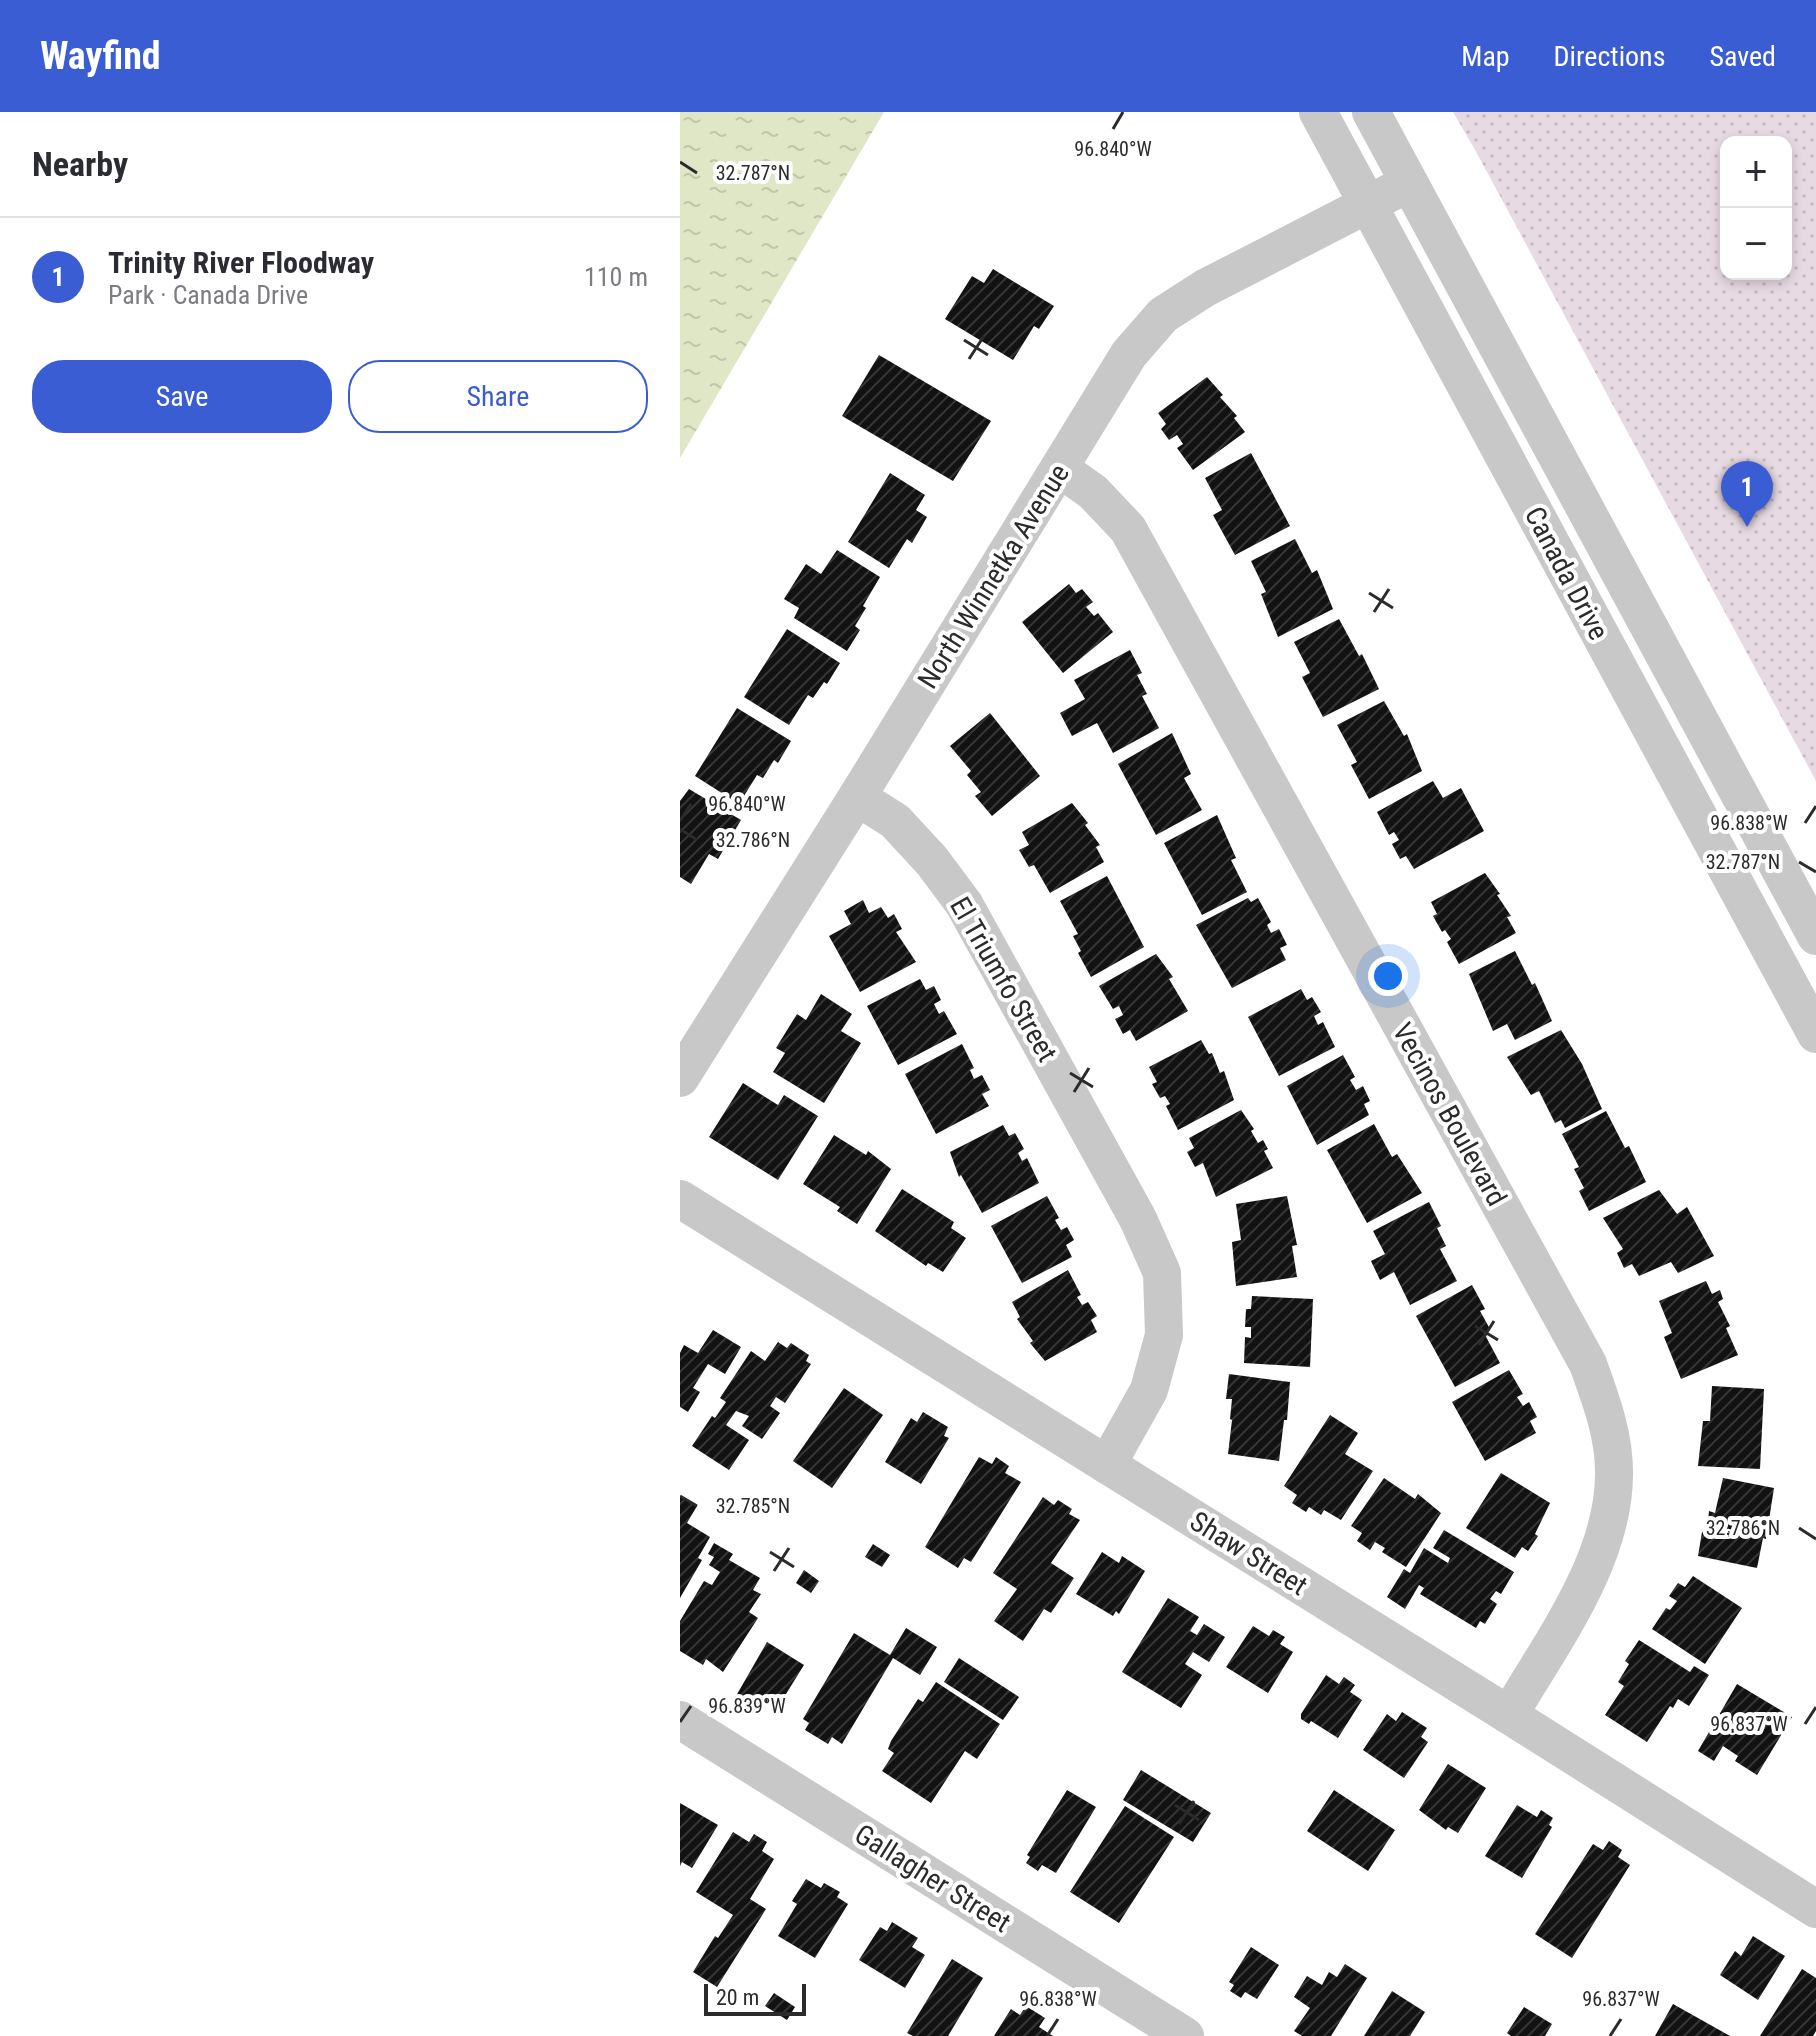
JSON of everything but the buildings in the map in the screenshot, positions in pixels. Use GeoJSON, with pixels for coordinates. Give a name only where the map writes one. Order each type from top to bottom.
{"type":"FeatureCollection","features":[{"type":"Feature","properties":{"kind":"street","name":"Canada Drive"},"geometry":{"type":"LineString","coordinates":[[1318,112],[1816,1034]]}},
{"type":"Feature","properties":{"kind":"street","name":"Canada Drive"},"geometry":{"type":"LineString","coordinates":[[1371,112],[1816,936]]}},
{"type":"Feature","properties":{"kind":"street","name":"North Winnetka Avenue"},"geometry":{"type":"LineString","coordinates":[[680,1078],[1129,354],[1163,315],[1205,288],[1409,183]]}},
{"type":"Feature","properties":{"kind":"street","name":"Vecinos Boulevard"},"geometry":{"type":"LineString","coordinates":[[1059,468],[1093,492],[1128,529],[1573,1336],[1588,1364],[1607,1416],[1614,1476],[1608,1529],[1588,1579],[1509,1715]]}},
{"type":"Feature","properties":{"kind":"street","name":"El Triumfo Street"},"geometry":{"type":"LineString","coordinates":[[857,797],[895,821],[932,861],[964,904],[1138,1219],[1162,1273],[1164,1335],[1149,1390],[1107,1465]]}},
{"type":"Feature","properties":{"kind":"street","name":"Shaw Street"},"geometry":{"type":"LineString","coordinates":[[680,1199],[1816,1909]]}},
{"type":"Feature","properties":{"kind":"street","name":"Gallagher Street"},"geometry":{"type":"LineString","coordinates":[[680,1720],[1185,2036]]}},
{"type":"Feature","properties":{"kind":"shaded area"},"geometry":{"type":"Polygon","coordinates":[[[1453,112],[1816,112],[1816,781],[1474,148],[1453,112]]]}},
{"type":"Feature","properties":{"kind":"water"},"geometry":{"type":"Polygon","coordinates":[[[680,112],[884,112],[680,458],[680,112]]]}},
{"type":"Feature","properties":{"kind":"place","name":"Trinity River Floodway"},"geometry":{"type":"Point","coordinates":[1747,527]}}]}
